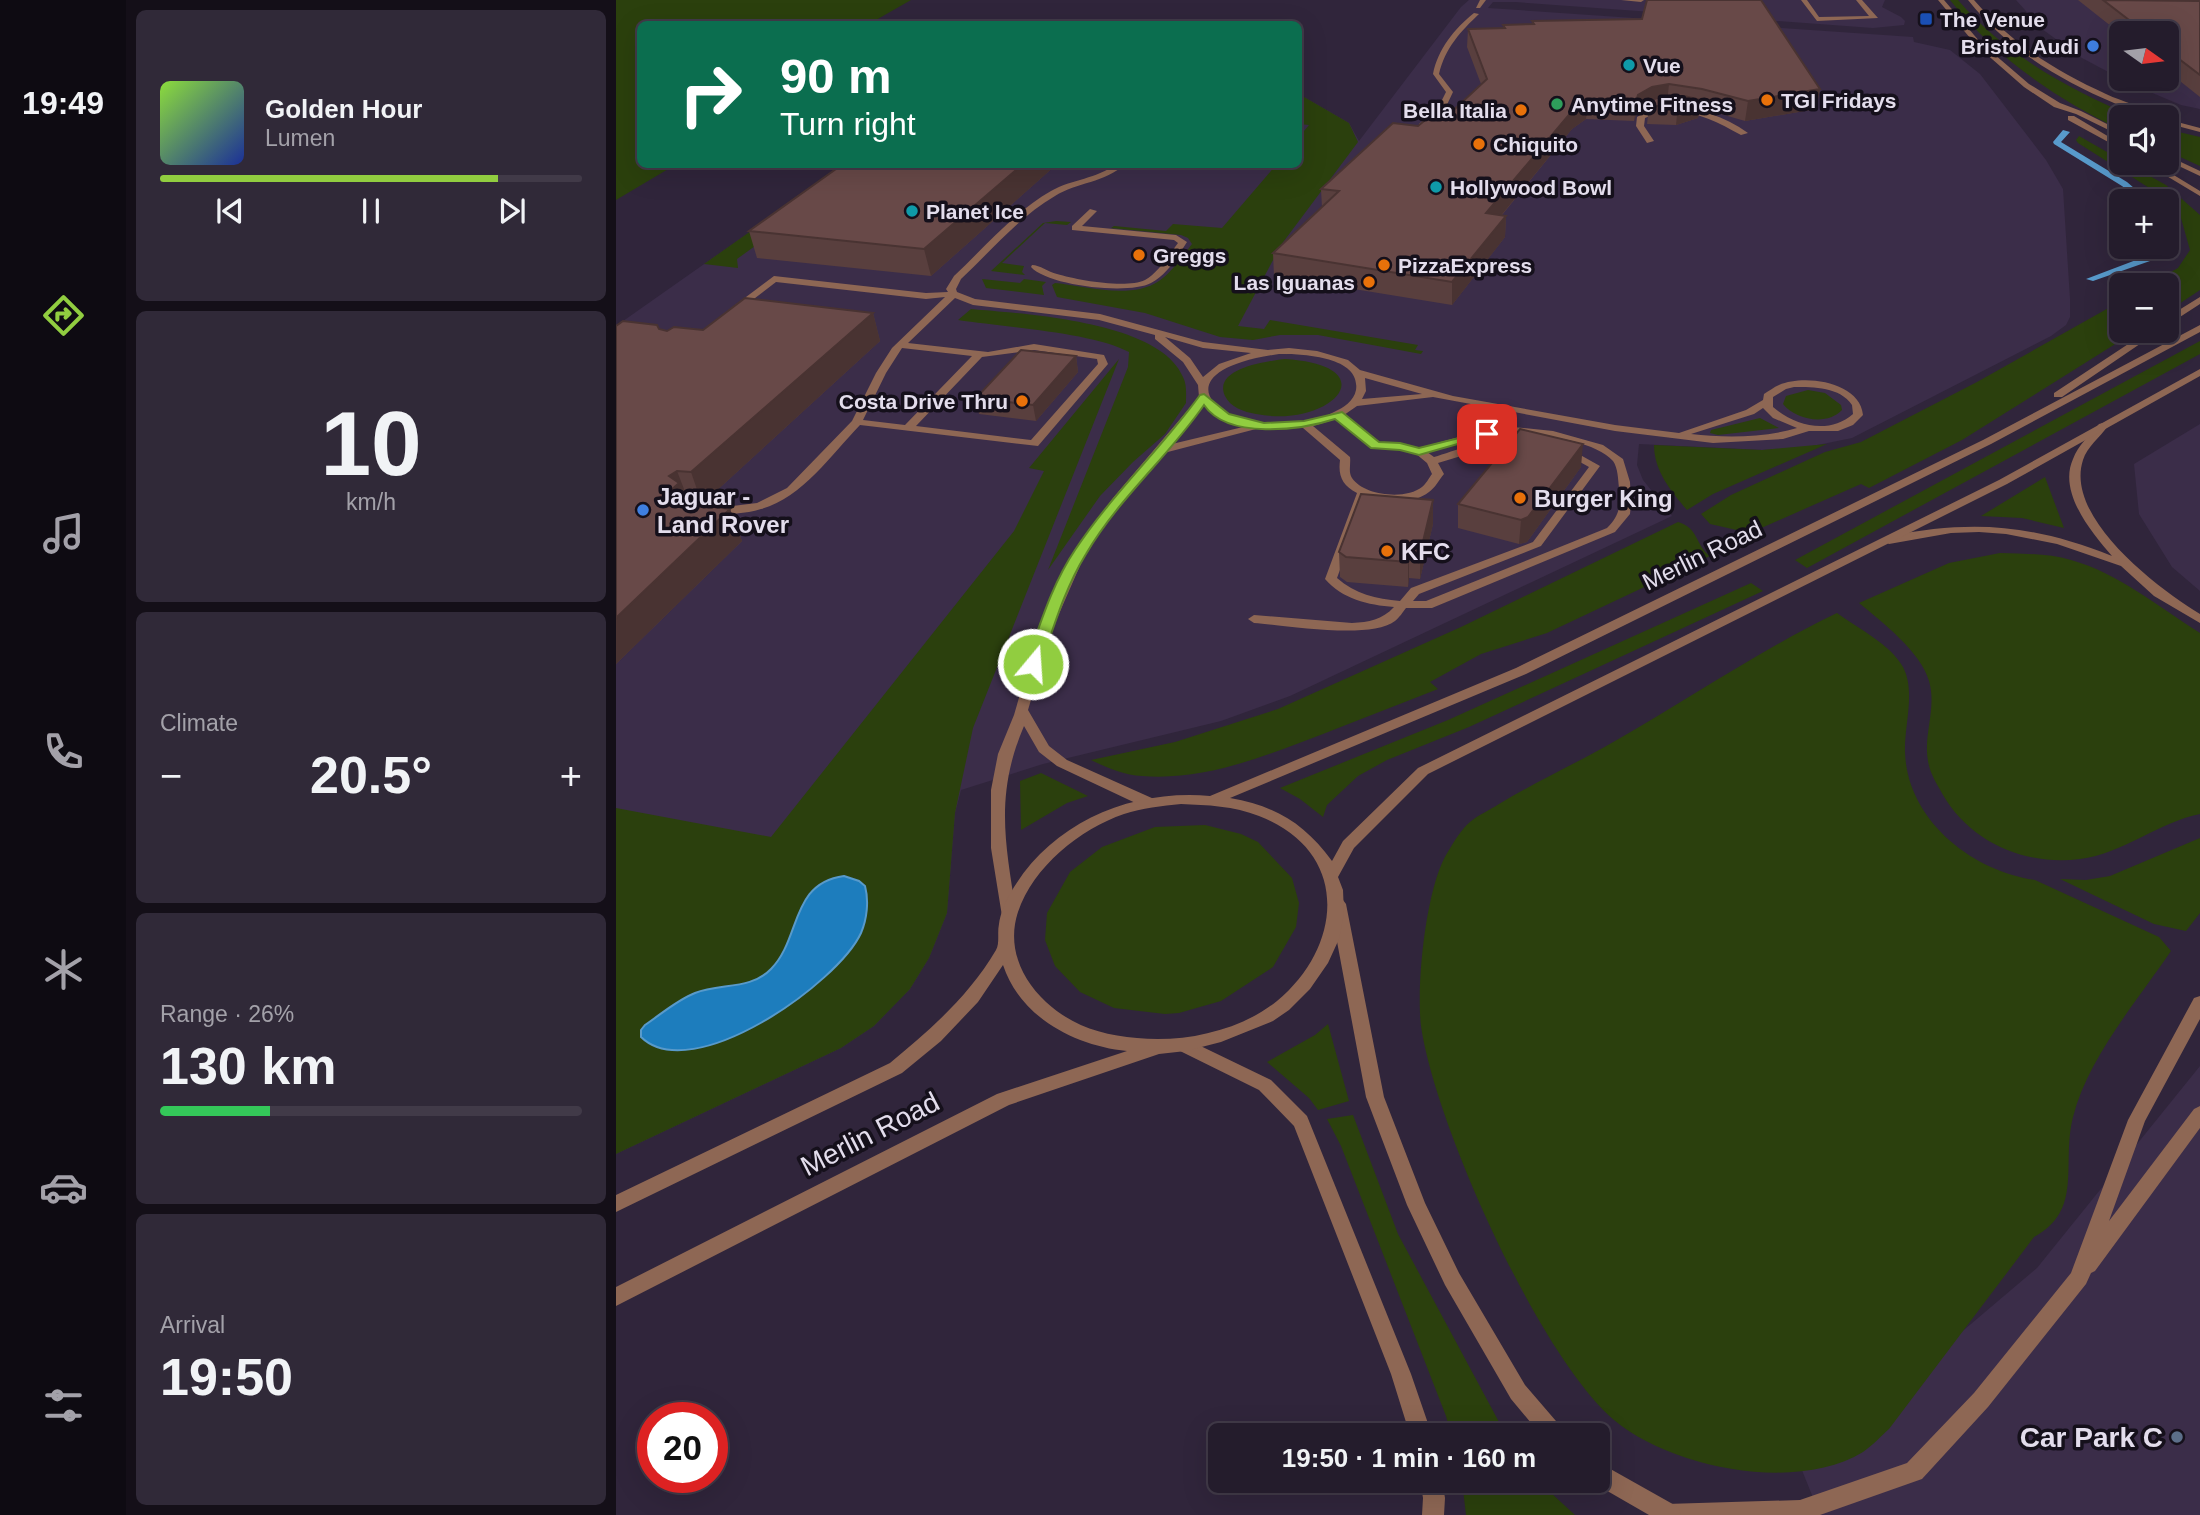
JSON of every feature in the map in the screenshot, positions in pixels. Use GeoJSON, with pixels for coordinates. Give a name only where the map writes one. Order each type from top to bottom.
{"type":"FeatureCollection","features":[{"type":"Feature","properties":{"kind":"street"},"geometry":{"type":"LineString","coordinates":[[1422,127],[1441,109],[1450,93],[1436,74],[1438,59],[1483,0]]}},
{"type":"Feature","properties":{"kind":"street"},"geometry":{"type":"LineString","coordinates":[[1624,0],[1641,0]]}},
{"type":"Feature","properties":{"kind":"street"},"geometry":{"type":"LineString","coordinates":[[1804,0],[1817,19],[1875,18],[1859,0]]}},
{"type":"Feature","properties":{"kind":"street"},"geometry":{"type":"LineString","coordinates":[[1941,0],[1953,18],[1996,59],[2072,118],[2109,141]]}},
{"type":"Feature","properties":{"kind":"street"},"geometry":{"type":"LineString","coordinates":[[1971,0],[1988,21],[2037,60],[2090,90],[2127,105]]}},
{"type":"Feature","properties":{"kind":"street"},"geometry":{"type":"LineString","coordinates":[[2057,106],[2081,113],[2109,128]]}},
{"type":"Feature","properties":{"kind":"street"},"geometry":{"type":"LineString","coordinates":[[1650,141],[1640,126],[1641,117],[1658,110],[1701,112],[1744,133]]}},
{"type":"Feature","properties":{"kind":"street"},"geometry":{"type":"LineString","coordinates":[[2179,124],[2200,130]]}},
{"type":"Feature","properties":{"kind":"street"},"geometry":{"type":"LineString","coordinates":[[2179,164],[2200,174]]}},
{"type":"Feature","properties":{"kind":"street"},"geometry":{"type":"LineString","coordinates":[[954,294],[951,289],[957,278],[1047,198],[1072,185],[1110,174],[1117,168]]}},
{"type":"Feature","properties":{"kind":"street"},"geometry":{"type":"LineString","coordinates":[[2168,175],[2200,194]]}},
{"type":"Feature","properties":{"kind":"street"},"geometry":{"type":"LineString","coordinates":[[1035,267],[1040,273],[1080,282],[1120,287],[1138,285],[1149,281],[1183,242],[1176,238],[1076,227],[1093,211]]}},
{"type":"Feature","properties":{"kind":"street"},"geometry":{"type":"LineString","coordinates":[[724,317],[774,279],[926,296],[954,294],[973,302],[1100,317],[1154,334],[1218,348],[1266,352],[1303,351],[1325,355],[1344,362],[1356,372],[1362,382],[1361,393],[1354,403],[1337,415],[1305,425],[1264,426],[1199,439],[1162,451]]}},
{"type":"Feature","properties":{"kind":"street"},"geometry":{"type":"LineString","coordinates":[[701,509],[741,510],[760,506],[782,496],[857,422],[881,373],[900,345],[954,294]]}},
{"type":"Feature","properties":{"kind":"street"},"geometry":{"type":"LineString","coordinates":[[2179,314],[2200,300]]}},
{"type":"Feature","properties":{"kind":"street","name":"Merlin Road"},"geometry":{"type":"LineString","coordinates":[[1213,800],[1521,671],[1987,442],[2200,328]]}},
{"type":"Feature","properties":{"kind":"street"},"geometry":{"type":"LineString","coordinates":[[1154,334],[1187,360],[1211,408],[1225,417],[1264,426]]}},
{"type":"Feature","properties":{"kind":"street"},"geometry":{"type":"LineString","coordinates":[[1987,442],[2136,343]]}},
{"type":"Feature","properties":{"kind":"street"},"geometry":{"type":"LineString","coordinates":[[857,422],[1034,444],[1100,368],[1103,360],[1092,354],[1034,347],[979,355],[900,345]]}},
{"type":"Feature","properties":{"kind":"street"},"geometry":{"type":"LineString","coordinates":[[1266,352],[1234,360],[1211,374],[1204,392],[1162,451],[1122,495],[1080,552],[1057,596],[1040,641],[1022,711],[1005,755],[996,829],[1009,912],[1006,948],[1020,988],[1053,1021],[1101,1042],[1160,1047],[1184,1045],[1236,1031],[1282,1006],[1315,974],[1334,937],[1338,899]]}},
{"type":"Feature","properties":{"kind":"street"},"geometry":{"type":"LineString","coordinates":[[908,428],[979,355]]}},
{"type":"Feature","properties":{"kind":"street"},"geometry":{"type":"LineString","coordinates":[[1356,372],[1437,395],[1615,428],[1680,435],[1724,439],[1783,436],[1809,428],[1845,425],[1854,421],[1859,408],[1847,394],[1835,389],[1808,384],[1782,387],[1772,391],[1766,402],[1737,417],[1680,435]]}},
{"type":"Feature","properties":{"kind":"street"},"geometry":{"type":"LineString","coordinates":[[1332,875],[1348,845],[1423,771],[2003,482],[2200,372]]}},
{"type":"Feature","properties":{"kind":"street"},"geometry":{"type":"LineString","coordinates":[[1354,403],[1437,395]]}},
{"type":"Feature","properties":{"kind":"street"},"geometry":{"type":"LineString","coordinates":[[1766,402],[1774,415],[1809,428]]}},
{"type":"Feature","properties":{"kind":"street"},"geometry":{"type":"LineString","coordinates":[[1305,425],[1346,459],[1345,479],[1354,488],[1379,496],[1403,497],[1424,491],[1438,474],[1432,461],[1419,452],[1400,446],[1376,446],[1337,415]]}},
{"type":"Feature","properties":{"kind":"street"},"geometry":{"type":"LineString","coordinates":[[2103,426],[2078,460],[2074,481],[2089,517],[2114,553],[2148,585],[2200,619]]}},
{"type":"Feature","properties":{"kind":"street"},"geometry":{"type":"LineString","coordinates":[[1363,491],[1331,579],[1342,591],[1370,600],[1404,605],[1428,605],[1611,530],[1623,520],[1626,510],[1619,461],[1598,447],[1571,438],[1511,430],[1419,452]]}},
{"type":"Feature","properties":{"kind":"street"},"geometry":{"type":"LineString","coordinates":[[1254,619],[1369,626],[1390,619],[1415,591],[1537,544],[1595,466],[1565,450],[1504,440],[1432,461]]}},
{"type":"Feature","properties":{"kind":"street"},"geometry":{"type":"LineString","coordinates":[[1889,540],[1927,531],[1978,527],[2017,531],[2072,543],[2128,566]]}},
{"type":"Feature","properties":{"kind":"street"},"geometry":{"type":"LineString","coordinates":[[1022,711],[1044,749],[1062,763],[1149,803]]}},
{"type":"Feature","properties":{"kind":"street"},"geometry":{"type":"LineString","coordinates":[[1009,912],[1028,874],[1060,842],[1102,817],[1149,803],[1181,799],[1213,800],[1252,808],[1287,824],[1314,846],[1332,875],[1338,899],[1375,1097],[1416,1205],[1452,1279],[1518,1392],[1545,1423]]}},
{"type":"Feature","properties":{"kind":"street","name":"Merlin Road"},"geometry":{"type":"LineString","coordinates":[[616,1204],[896,1068],[935,1036],[972,997],[1006,948]]}},
{"type":"Feature","properties":{"kind":"street"},"geometry":{"type":"LineString","coordinates":[[2079,1278],[2137,1120],[2200,1003]]}},
{"type":"Feature","properties":{"kind":"street"},"geometry":{"type":"LineString","coordinates":[[1184,1045],[1265,1085],[1301,1121],[1401,1374],[1417,1423]]}},
{"type":"Feature","properties":{"kind":"street","name":"Merlin Road"},"geometry":{"type":"LineString","coordinates":[[616,1297],[1003,1099],[1160,1047]]}},
{"type":"Feature","properties":{"kind":"street"},"geometry":{"type":"LineString","coordinates":[[1610,1480],[1668,1515],[1800,1511],[1914,1471],[1981,1400],[2079,1278],[2200,1114]]}},
{"type":"Feature","properties":{"kind":"street"},"geometry":{"type":"LineString","coordinates":[[1433,1493],[1433,1515]]}},
{"type":"Feature","properties":{"kind":"shaded area"},"geometry":{"type":"Polygon","coordinates":[[[1469,0],[1885,0],[1882,7],[1901,17],[1905,21],[1904,25],[1873,28],[1515,2],[1493,2],[1488,8],[1913,37],[1914,42],[1950,50],[1980,74],[2046,160],[2063,189],[2070,299],[2070,317],[2066,325],[2051,336],[1852,438],[1803,448],[1762,450],[1639,444],[1637,465],[1643,480],[1672,516],[1290,696],[1221,721],[1043,764],[961,790],[955,813],[947,913],[929,958],[910,989],[874,1026],[841,1048],[616,1154],[616,326],[841,168],[1302,168],[1302,96],[1349,123],[1359,141],[1469,0]]]}},
{"type":"Feature","properties":{"kind":"shaded area","name":"Bristol Audi"},"geometry":{"type":"Polygon","coordinates":[[[2016,0],[2179,0],[2200,4],[2200,109],[2181,105],[2148,91],[2179,91],[2179,21],[2109,21],[2109,73],[2082,58],[2042,29],[2016,0]]]}},
{"type":"Feature","properties":{"kind":"shaded area"},"geometry":{"type":"Polygon","coordinates":[[[2200,424],[2200,591],[2172,567],[2139,514],[2134,464],[2200,424]]]}},
{"type":"Feature","properties":{"kind":"shaded area"},"geometry":{"type":"Polygon","coordinates":[[[2200,1066],[2200,1515],[1820,1515],[1787,1433],[1892,1391],[2037,1268],[2200,1066]]]}},
{"type":"Feature","properties":{"kind":"green space"},"geometry":{"type":"Polygon","coordinates":[[[616,0],[911,0],[874,21],[637,21],[637,168],[670,168],[616,200],[616,0]]]}},
{"type":"Feature","properties":{"kind":"green space"},"geometry":{"type":"Polygon","coordinates":[[[1950,0],[1958,0],[1996,38],[2039,69],[2109,106],[2109,124],[2028,75],[1968,21],[1950,0]]]}},
{"type":"Feature","properties":{"kind":"green space"},"geometry":{"type":"Polygon","coordinates":[[[1302,96],[1349,123],[1358,142],[1281,245],[1238,326],[1264,329],[1270,320],[1418,345],[1415,350],[1423,351],[1421,354],[1318,335],[1280,335],[1253,340],[1220,337],[1145,313],[1057,297],[1052,285],[1055,283],[1122,291],[1148,287],[1159,281],[1177,264],[1192,244],[1188,238],[1111,228],[1114,226],[1166,231],[1173,224],[1222,228],[1273,168],[1302,168],[1302,133],[1309,125],[1302,124],[1302,96]]]}},
{"type":"Feature","properties":{"kind":"green space"},"geometry":{"type":"Polygon","coordinates":[[[2179,132],[2200,137],[2200,166],[2179,156],[2179,132]]]}},
{"type":"Feature","properties":{"kind":"green space"},"geometry":{"type":"Polygon","coordinates":[[[2079,136],[2109,153],[2109,163],[2078,143],[2076,140],[2079,136]]]}},
{"type":"Feature","properties":{"kind":"green space"},"geometry":{"type":"Polygon","coordinates":[[[843,168],[815,203],[737,259],[738,268],[704,264],[843,168]]]}},
{"type":"Feature","properties":{"kind":"green space"},"geometry":{"type":"Polygon","coordinates":[[[2129,175],[2148,175],[2171,189],[2151,189],[2129,175]]]}},
{"type":"Feature","properties":{"kind":"green space"},"geometry":{"type":"Polygon","coordinates":[[[2179,196],[2200,215],[2200,290],[2179,304],[2179,273],[2169,273],[2178,268],[2190,250],[2179,211],[2179,196]]]}},
{"type":"Feature","properties":{"kind":"green space"},"geometry":{"type":"Polygon","coordinates":[[[1071,222],[1067,225],[1045,223],[1002,263],[1024,266],[1022,272],[1025,275],[991,271],[1043,223],[1071,222]]]}},
{"type":"Feature","properties":{"kind":"green space"},"geometry":{"type":"Polygon","coordinates":[[[982,279],[1020,283],[1024,279],[1046,282],[1042,286],[1044,295],[986,288],[982,279]]]}},
{"type":"Feature","properties":{"kind":"green space"},"geometry":{"type":"Polygon","coordinates":[[[2109,308],[2109,343],[2117,343],[1962,440],[1869,488],[1861,484],[1750,533],[1710,524],[1701,514],[1731,495],[1825,452],[1861,442],[1977,382],[2109,308]]]}},
{"type":"Feature","properties":{"kind":"green space"},"geometry":{"type":"Polygon","coordinates":[[[971,309],[1055,318],[1120,332],[1148,343],[1169,358],[1184,380],[1186,403],[1165,434],[1100,496],[1048,570],[1128,367],[1129,352],[1113,345],[1070,335],[958,320],[971,309]]]}},
{"type":"Feature","properties":{"kind":"green space"},"geometry":{"type":"Polygon","coordinates":[[[2200,341],[2200,354],[1807,568],[1795,560],[2200,341]]]}},
{"type":"Feature","properties":{"kind":"green space"},"geometry":{"type":"Polygon","coordinates":[[[1119,359],[973,728],[955,813],[947,913],[929,958],[910,989],[874,1026],[841,1048],[616,1154],[616,808],[771,837],[1014,531],[1044,471],[1029,468],[1119,359]]]}},
{"type":"Feature","properties":{"kind":"green space"},"geometry":{"type":"Polygon","coordinates":[[[1285,359],[1317,364],[1335,373],[1341,383],[1338,395],[1325,405],[1307,413],[1283,416],[1247,412],[1227,400],[1223,386],[1234,373],[1256,364],[1285,359]]]}},
{"type":"Feature","properties":{"kind":"green space"},"geometry":{"type":"Polygon","coordinates":[[[1808,390],[1825,393],[1841,405],[1842,410],[1828,418],[1812,419],[1796,414],[1783,404],[1786,396],[1808,390]]]}},
{"type":"Feature","properties":{"kind":"green space"},"geometry":{"type":"Polygon","coordinates":[[[1760,418],[1779,428],[1718,435],[1710,433],[1711,430],[1760,418]]]}},
{"type":"Feature","properties":{"kind":"green space"},"geometry":{"type":"Polygon","coordinates":[[[1827,444],[1713,494],[1687,510],[1660,472],[1654,445],[1762,450],[1827,444]]]}},
{"type":"Feature","properties":{"kind":"green space"},"geometry":{"type":"Polygon","coordinates":[[[2045,477],[2064,528],[2022,518],[1981,516],[2045,477]]]}},
{"type":"Feature","properties":{"kind":"green space"},"geometry":{"type":"Polygon","coordinates":[[[1678,522],[1690,528],[1710,556],[1547,633],[1481,654],[1430,682],[1438,689],[1279,751],[1212,771],[1165,777],[1142,776],[1116,771],[1091,760],[1175,742],[1278,709],[1461,627],[1678,522]]]}},
{"type":"Feature","properties":{"kind":"green space"},"geometry":{"type":"Polygon","coordinates":[[[2000,553],[2054,556],[2088,566],[2138,592],[2200,633],[2200,814],[2096,856],[2060,860],[2040,859],[2002,848],[1984,838],[1955,812],[1936,783],[1929,766],[1927,741],[1932,701],[1925,670],[1909,648],[1859,603],[1949,563],[2000,553]]]}},
{"type":"Feature","properties":{"kind":"green space"},"geometry":{"type":"Polygon","coordinates":[[[1751,583],[1763,591],[1469,727],[1387,760],[1358,776],[1327,805],[1323,817],[1280,788],[1448,720],[1751,583]]]}},
{"type":"Feature","properties":{"kind":"green space"},"geometry":{"type":"Polygon","coordinates":[[[1837,613],[1882,644],[1903,667],[1909,687],[1905,752],[1909,777],[1917,799],[1930,820],[1947,838],[1988,866],[2035,880],[2159,937],[2171,951],[2115,1031],[2080,1095],[2073,1117],[2068,1184],[2060,1213],[2050,1226],[2034,1237],[1889,1429],[1873,1444],[1863,1452],[1835,1464],[1804,1471],[1770,1473],[1700,1462],[1668,1451],[1638,1437],[1614,1420],[1585,1389],[1554,1345],[1524,1293],[1468,1177],[1430,1068],[1421,1026],[1420,986],[1424,935],[1434,886],[1449,850],[1473,819],[1837,613]]]}},
{"type":"Feature","properties":{"kind":"green space"},"geometry":{"type":"Polygon","coordinates":[[[1041,773],[1088,796],[1067,803],[1021,830],[1020,781],[1041,773]]]}},
{"type":"Feature","properties":{"kind":"green space"},"geometry":{"type":"Polygon","coordinates":[[[1205,825],[1241,834],[1258,842],[1292,878],[1299,903],[1296,927],[1273,967],[1221,1001],[1179,1013],[1114,1008],[1080,992],[1055,966],[1045,940],[1047,913],[1070,872],[1102,847],[1155,827],[1205,825]]]}},
{"type":"Feature","properties":{"kind":"green space"},"geometry":{"type":"Polygon","coordinates":[[[2200,838],[2200,913],[2186,931],[2154,924],[2060,879],[2086,880],[2110,876],[2200,838]]]}},
{"type":"Feature","properties":{"kind":"green space"},"geometry":{"type":"Polygon","coordinates":[[[1328,1024],[1349,1101],[1318,1110],[1309,1098],[1267,1062],[1315,1035],[1328,1024]]]}},
{"type":"Feature","properties":{"kind":"green space"},"geometry":{"type":"Polygon","coordinates":[[[1353,1115],[1398,1234],[1500,1423],[1448,1423],[1341,1146],[1327,1119],[1353,1115]]]}},
{"type":"Feature","properties":{"kind":"green space"},"geometry":{"type":"Polygon","coordinates":[[[1463,1493],[1551,1493],[1575,1515],[1466,1515],[1463,1493]]]}},
{"type":"Feature","properties":{"kind":"water"},"geometry":{"type":"Polygon","coordinates":[[[844,876],[865,886],[867,910],[861,933],[847,954],[795,1001],[762,1022],[727,1039],[694,1049],[664,1049],[641,1037],[641,1030],[645,1025],[688,996],[745,983],[763,976],[781,957],[798,914],[814,889],[827,881],[844,876]]]}},
{"type":"Feature","properties":{"kind":"building"},"geometry":{"type":"Polygon","coordinates":[[[1647,0],[1761,0],[1820,89],[1748,101],[1669,84],[1652,87],[1638,95],[1636,102],[1588,100],[1573,110],[1486,213],[1506,216],[1452,282],[1273,253],[1339,191],[1321,189],[1393,123],[1418,126],[1429,117],[1444,119],[1487,79],[1468,29],[1534,24],[1532,21],[1642,19],[1647,0]]]}},
{"type":"Feature","properties":{"kind":"building"},"geometry":{"type":"Polygon","coordinates":[[[2103,0],[2200,1],[2200,75],[2179,59],[2179,21],[2130,21],[2103,0]]]}},
{"type":"Feature","properties":{"kind":"building"},"geometry":{"type":"Polygon","coordinates":[[[1684,96],[1701,100],[1678,106],[1649,106],[1649,101],[1660,97],[1684,96]]]}},
{"type":"Feature","properties":{"kind":"building"},"geometry":{"type":"Polygon","coordinates":[[[837,168],[1018,168],[924,249],[749,231],[837,168]]]}},
{"type":"Feature","properties":{"kind":"building","name":"Jaguar - Land Rover"},"geometry":{"type":"Polygon","coordinates":[[[745,298],[873,313],[691,472],[677,471],[669,476],[679,483],[660,500],[730,509],[616,618],[616,326],[623,321],[657,325],[659,329],[667,331],[674,327],[703,330],[745,298]]]}},
{"type":"Feature","properties":{"kind":"building"},"geometry":{"type":"Polygon","coordinates":[[[1021,350],[1076,356],[1033,405],[976,398],[1021,350]]]}},
{"type":"Feature","properties":{"kind":"building"},"geometry":{"type":"Polygon","coordinates":[[[1520,429],[1583,444],[1528,517],[1521,520],[1458,504],[1520,429]]]}},
{"type":"Feature","properties":{"kind":"building"},"geometry":{"type":"Polygon","coordinates":[[[1361,494],[1433,500],[1420,554],[1409,553],[1408,562],[1346,557],[1339,552],[1361,494]]]}},
{"type":"Feature","properties":{"kind":"waterway"},"geometry":{"type":"LineString","coordinates":[[2066,132],[2057,142],[2131,189]]}},
{"type":"Feature","properties":{"kind":"waterway"},"geometry":{"type":"LineString","coordinates":[[2090,279],[2147,259]]}},
{"type":"Feature","properties":{"kind":"place","name":"The Venue"},"geometry":{"type":"Point","coordinates":[1926,19]}},
{"type":"Feature","properties":{"kind":"place","name":"Bristol Audi"},"geometry":{"type":"Point","coordinates":[2093,46]}},
{"type":"Feature","properties":{"kind":"place","name":"Vue"},"geometry":{"type":"Point","coordinates":[1629,65]}},
{"type":"Feature","properties":{"kind":"place","name":"TGI Fridays"},"geometry":{"type":"Point","coordinates":[1767,100]}},
{"type":"Feature","properties":{"kind":"place","name":"Anytime Fitness"},"geometry":{"type":"Point","coordinates":[1557,104]}},
{"type":"Feature","properties":{"kind":"place","name":"Bella Italia"},"geometry":{"type":"Point","coordinates":[1521,110]}},
{"type":"Feature","properties":{"kind":"place","name":"Chiquito"},"geometry":{"type":"Point","coordinates":[1479,144]}},
{"type":"Feature","properties":{"kind":"place","name":"Hollywood Bowl"},"geometry":{"type":"Point","coordinates":[1436,187]}},
{"type":"Feature","properties":{"kind":"place","name":"Planet Ice"},"geometry":{"type":"Point","coordinates":[912,211]}},
{"type":"Feature","properties":{"kind":"place","name":"Greggs"},"geometry":{"type":"Point","coordinates":[1139,255]}},
{"type":"Feature","properties":{"kind":"place","name":"PizzaExpress"},"geometry":{"type":"Point","coordinates":[1384,265]}},
{"type":"Feature","properties":{"kind":"place","name":"Las Iguanas"},"geometry":{"type":"Point","coordinates":[1369,282]}},
{"type":"Feature","properties":{"kind":"place","name":"Costa Drive Thru"},"geometry":{"type":"Point","coordinates":[1022,401]}},
{"type":"Feature","properties":{"kind":"place","name":"Burger King"},"geometry":{"type":"Point","coordinates":[1520,498]}},
{"type":"Feature","properties":{"kind":"place","name":"Jaguar - Land Rover"},"geometry":{"type":"Point","coordinates":[643,510]}},
{"type":"Feature","properties":{"kind":"place","name":"KFC"},"geometry":{"type":"Point","coordinates":[1387,551]}},
{"type":"Feature","properties":{"kind":"place","name":"Car Park C"},"geometry":{"type":"Point","coordinates":[2177,1437]}},
{"type":"Feature","properties":{"kind":"route"},"geometry":{"type":"LineString","coordinates":[[1033,664],[1057,596],[1080,552],[1105,516],[1186,423],[1204,397],[1211,408],[1244,424],[1284,427],[1305,425],[1337,415],[1376,446],[1400,446],[1419,452],[1487,434]]}}]}
